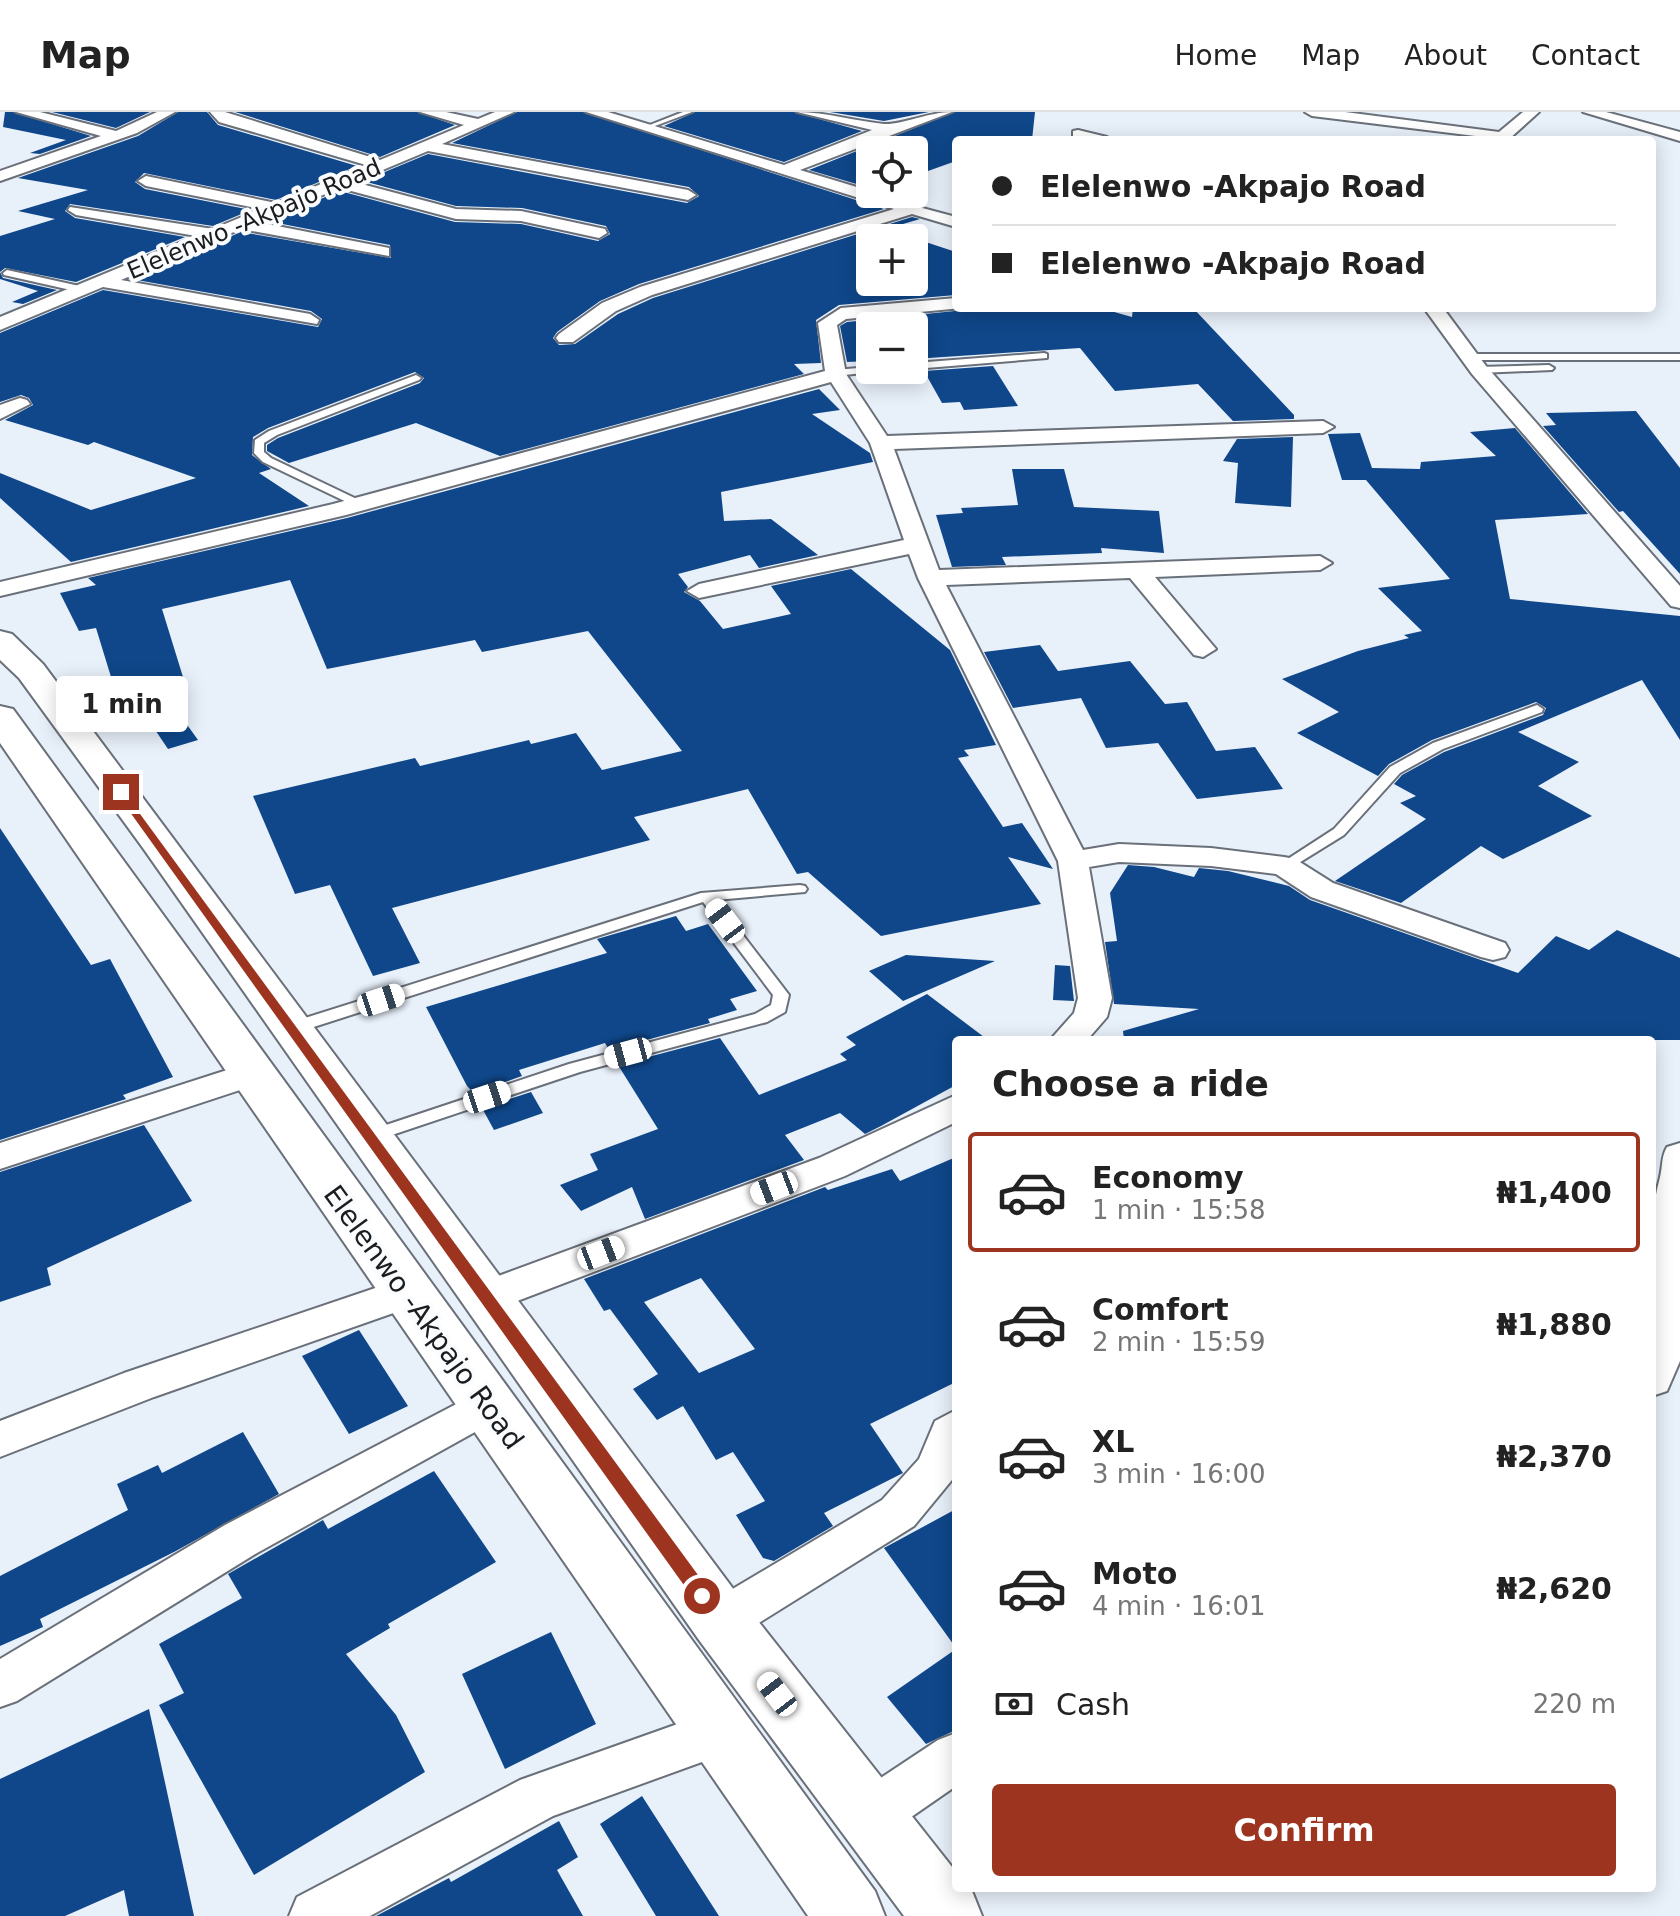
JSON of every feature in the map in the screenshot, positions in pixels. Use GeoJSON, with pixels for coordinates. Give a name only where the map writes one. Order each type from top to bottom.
{"type":"FeatureCollection","features":[{"type":"Feature","properties":{"kind":"main road"},"geometry":{"type":"LineString","coordinates":[[0,641],[31,671],[721,1621],[947,1916]]}},
{"type":"Feature","properties":{"kind":"main road","name":"Elelenwo -Akpajo Road"},"geometry":{"type":"LineString","coordinates":[[0,717],[405,1293],[850,1916]]}},
{"type":"Feature","properties":{"kind":"street"},"geometry":{"type":"LineString","coordinates":[[23,112],[116,135]]}},
{"type":"Feature","properties":{"kind":"street"},"geometry":{"type":"LineString","coordinates":[[0,176],[116,135],[168,112]]}},
{"type":"Feature","properties":{"kind":"street"},"geometry":{"type":"LineString","coordinates":[[217,112],[224,119],[382,165]]}},
{"type":"Feature","properties":{"kind":"street"},"geometry":{"type":"LineString","coordinates":[[427,112],[480,124]]}},
{"type":"Feature","properties":{"kind":"street","name":"Elelenwo -Akpajo Road"},"geometry":{"type":"LineString","coordinates":[[0,324],[507,112]]}},
{"type":"Feature","properties":{"kind":"street"},"geometry":{"type":"LineString","coordinates":[[593,112],[952,221]]}},
{"type":"Feature","properties":{"kind":"street"},"geometry":{"type":"LineString","coordinates":[[804,112],[833,114],[888,129]]}},
{"type":"Feature","properties":{"kind":"street"},"geometry":{"type":"LineString","coordinates":[[783,171],[888,129],[945,112]]}},
{"type":"Feature","properties":{"kind":"street"},"geometry":{"type":"LineString","coordinates":[[1312,112],[1486,136]]}},
{"type":"Feature","properties":{"kind":"street"},"geometry":{"type":"LineString","coordinates":[[1503,136],[1532,112]]}},
{"type":"Feature","properties":{"kind":"street"},"geometry":{"type":"LineString","coordinates":[[1590,112],[1680,137]]}},
{"type":"Feature","properties":{"kind":"street"},"geometry":{"type":"LineString","coordinates":[[1078,134],[1086,136]]}},
{"type":"Feature","properties":{"kind":"street"},"geometry":{"type":"LineString","coordinates":[[427,146],[688,195]]}},
{"type":"Feature","properties":{"kind":"street"},"geometry":{"type":"LineString","coordinates":[[146,181],[279,208]]}},
{"type":"Feature","properties":{"kind":"street"},"geometry":{"type":"LineString","coordinates":[[341,183],[456,214],[521,216],[599,233]]}},
{"type":"Feature","properties":{"kind":"street"},"geometry":{"type":"LineString","coordinates":[[566,338],[609,307],[646,291],[952,204]]}},
{"type":"Feature","properties":{"kind":"street"},"geometry":{"type":"LineString","coordinates":[[76,210],[213,234]]}},
{"type":"Feature","properties":{"kind":"street"},"geometry":{"type":"LineString","coordinates":[[240,224],[383,252]]}},
{"type":"Feature","properties":{"kind":"street"},"geometry":{"type":"LineString","coordinates":[[103,282],[310,320]]}},
{"type":"Feature","properties":{"kind":"street"},"geometry":{"type":"LineString","coordinates":[[952,304],[850,312],[835,316],[827,323],[835,373],[881,443],[930,578],[1073,861],[1095,998],[1090,1017],[1071,1036]]}},
{"type":"Feature","properties":{"kind":"street"},"geometry":{"type":"LineString","coordinates":[[1436,312],[1474,363],[1680,601]]}},
{"type":"Feature","properties":{"kind":"street"},"geometry":{"type":"LineString","coordinates":[[0,589],[359,504],[835,373]]}},
{"type":"Feature","properties":{"kind":"street"},"geometry":{"type":"LineString","coordinates":[[0,413],[20,404]]}},
{"type":"Feature","properties":{"kind":"street"},"geometry":{"type":"LineString","coordinates":[[881,443],[1323,427]]}},
{"type":"Feature","properties":{"kind":"street"},"geometry":{"type":"LineString","coordinates":[[699,591],[916,545]]}},
{"type":"Feature","properties":{"kind":"street"},"geometry":{"type":"LineString","coordinates":[[930,578],[1320,563]]}},
{"type":"Feature","properties":{"kind":"street"},"geometry":{"type":"LineString","coordinates":[[1137,571],[1203,649]]}},
{"type":"Feature","properties":{"kind":"street"},"geometry":{"type":"LineString","coordinates":[[1073,861],[1119,853],[1211,857],[1284,866],[1322,890],[1493,950]]}},
{"type":"Feature","properties":{"kind":"street"},"geometry":{"type":"LineString","coordinates":[[0,1156],[252,1074]]}},
{"type":"Feature","properties":{"kind":"street"},"geometry":{"type":"LineString","coordinates":[[485,1297],[832,1167],[952,1109]]}},
{"type":"Feature","properties":{"kind":"street"},"geometry":{"type":"LineString","coordinates":[[1656,1369],[1666,1344],[1671,1204],[1680,1172],[1680,1156]]}},
{"type":"Feature","properties":{"kind":"street"},"geometry":{"type":"LineString","coordinates":[[0,1439],[139,1385],[405,1293]]}},
{"type":"Feature","properties":{"kind":"street"},"geometry":{"type":"LineString","coordinates":[[0,1685],[241,1539],[487,1405]]}},
{"type":"Feature","properties":{"kind":"street"},"geometry":{"type":"LineString","coordinates":[[721,1621],[898,1513],[937,1469],[952,1431]]}},
{"type":"Feature","properties":{"kind":"street"},"geometry":{"type":"LineString","coordinates":[[316,1916],[538,1797],[717,1733]]}},
{"type":"Feature","properties":{"kind":"street"},"geometry":{"type":"LineString","coordinates":[[870,1815],[952,1760]]}},
{"type":"Feature","properties":{"kind":"lane"},"geometry":{"type":"LineString","coordinates":[[645,128],[689,112]]}},
{"type":"Feature","properties":{"kind":"lane"},"geometry":{"type":"LineString","coordinates":[[7,273],[84,290]]}},
{"type":"Feature","properties":{"kind":"lane"},"geometry":{"type":"LineString","coordinates":[[928,365],[1044,356]]}},
{"type":"Feature","properties":{"kind":"lane"},"geometry":{"type":"LineString","coordinates":[[1474,363],[1547,357],[1680,357]]}},
{"type":"Feature","properties":{"kind":"lane"},"geometry":{"type":"LineString","coordinates":[[1547,357],[1556,367]]}},
{"type":"Feature","properties":{"kind":"lane"},"geometry":{"type":"LineString","coordinates":[[1474,363],[1556,367],[1680,364]]}},
{"type":"Feature","properties":{"kind":"lane"},"geometry":{"type":"LineString","coordinates":[[835,373],[856,371]]}},
{"type":"Feature","properties":{"kind":"lane"},"geometry":{"type":"LineString","coordinates":[[359,504],[267,460],[259,453],[259,442],[273,433],[416,378]]}},
{"type":"Feature","properties":{"kind":"lane"},"geometry":{"type":"LineString","coordinates":[[1284,866],[1339,832],[1395,770],[1438,746],[1537,709]]}},
{"type":"Feature","properties":{"kind":"lane"},"geometry":{"type":"LineString","coordinates":[[292,1028],[706,896],[800,889]]}},
{"type":"Feature","properties":{"kind":"lane"},"geometry":{"type":"LineString","coordinates":[[370,1136],[575,1068],[761,1018],[779,1008],[781,995],[706,896]]}},
{"type":"Feature","properties":{"kind":"building"},"geometry":{"type":"Polygon","coordinates":[[[5,112],[91,136],[40,154],[30,153],[66,140],[3,127],[5,112]]]}},
{"type":"Feature","properties":{"kind":"building"},"geometry":{"type":"Polygon","coordinates":[[[52,112],[150,112],[116,128],[52,112]]]}},
{"type":"Feature","properties":{"kind":"building"},"geometry":{"type":"Polygon","coordinates":[[[178,112],[207,112],[218,125],[357,166],[276,200],[144,173],[135,182],[145,189],[251,210],[213,226],[70,204],[65,211],[75,218],[185,237],[76,282],[5,268],[0,272],[0,236],[55,219],[18,211],[88,190],[18,178],[138,136],[178,112]]]}},
{"type":"Feature","properties":{"kind":"building"},"geometry":{"type":"Polygon","coordinates":[[[235,112],[417,112],[455,125],[380,157],[235,112]]]}},
{"type":"Feature","properties":{"kind":"building"},"geometry":{"type":"Polygon","coordinates":[[[517,112],[583,112],[856,200],[856,208],[884,209],[639,284],[600,301],[557,332],[553,338],[559,345],[575,344],[618,314],[653,298],[856,235],[856,296],[928,296],[928,243],[952,251],[952,295],[839,305],[816,320],[821,363],[794,364],[804,374],[500,456],[416,423],[289,463],[267,451],[267,445],[278,438],[420,383],[424,378],[415,372],[268,428],[253,437],[252,455],[271,469],[259,473],[309,506],[71,562],[0,498],[0,473],[91,510],[196,478],[94,442],[88,445],[5,420],[33,405],[29,398],[21,395],[0,402],[0,333],[103,290],[318,327],[322,319],[311,311],[131,279],[241,232],[391,258],[390,245],[267,221],[340,191],[455,222],[521,224],[598,241],[610,234],[606,226],[522,208],[456,206],[363,181],[428,154],[687,203],[699,196],[689,187],[452,143],[517,112]]]}},
{"type":"Feature","properties":{"kind":"building"},"geometry":{"type":"Polygon","coordinates":[[[695,112],[794,112],[862,131],[784,162],[664,126],[695,112]]]}},
{"type":"Feature","properties":{"kind":"building"},"geometry":{"type":"Polygon","coordinates":[[[830,112],[929,112],[884,121],[830,112]]]}},
{"type":"Feature","properties":{"kind":"building"},"geometry":{"type":"Polygon","coordinates":[[[955,112],[1035,112],[1032,136],[952,136],[952,162],[928,171],[928,136],[895,136],[955,112]]]}},
{"type":"Feature","properties":{"kind":"building"},"geometry":{"type":"Polygon","coordinates":[[[856,151],[856,184],[809,170],[856,151]]]}},
{"type":"Feature","properties":{"kind":"building"},"geometry":{"type":"Polygon","coordinates":[[[912,217],[920,219],[903,224],[890,224],[912,217]]]}},
{"type":"Feature","properties":{"kind":"building"},"geometry":{"type":"Polygon","coordinates":[[[0,272],[3,278],[57,290],[23,304],[12,302],[38,291],[0,279],[0,272]]]}},
{"type":"Feature","properties":{"kind":"building"},"geometry":{"type":"Polygon","coordinates":[[[1114,312],[1132,317],[1133,312],[1197,312],[1294,415],[1294,419],[1233,421],[1198,384],[1115,391],[1080,348],[928,358],[928,314],[1114,312]]]}},
{"type":"Feature","properties":{"kind":"building"},"geometry":{"type":"Polygon","coordinates":[[[856,321],[856,362],[847,362],[840,326],[856,321]]]}},
{"type":"Feature","properties":{"kind":"building"},"geometry":{"type":"Polygon","coordinates":[[[993,366],[1018,406],[964,410],[960,402],[942,403],[928,378],[928,371],[993,366]]]}},
{"type":"Feature","properties":{"kind":"building"},"geometry":{"type":"Polygon","coordinates":[[[819,389],[840,410],[812,414],[870,453],[873,462],[721,492],[724,521],[771,519],[818,555],[759,568],[750,555],[678,574],[688,587],[684,592],[700,601],[723,629],[791,614],[771,586],[851,569],[950,650],[996,745],[964,750],[969,756],[958,758],[1003,827],[1022,823],[1053,869],[1008,857],[1041,904],[881,936],[808,872],[797,874],[748,789],[634,817],[650,840],[392,908],[420,963],[373,976],[330,885],[295,894],[253,796],[415,758],[420,766],[529,740],[531,744],[576,733],[602,770],[682,751],[588,631],[482,652],[475,640],[327,669],[290,580],[162,609],[187,690],[165,694],[198,740],[168,749],[135,700],[119,703],[96,628],[79,631],[60,593],[96,585],[88,578],[347,518],[819,389]]]}},
{"type":"Feature","properties":{"kind":"building"},"geometry":{"type":"Polygon","coordinates":[[[1636,411],[1680,468],[1680,574],[1623,511],[1619,512],[1543,426],[1556,425],[1546,413],[1636,411]]]}},
{"type":"Feature","properties":{"kind":"building"},"geometry":{"type":"Polygon","coordinates":[[[1515,428],[1588,514],[1495,520],[1510,599],[1680,616],[1680,740],[1642,680],[1518,732],[1579,762],[1538,786],[1592,816],[1503,859],[1481,846],[1401,903],[1335,881],[1426,819],[1400,803],[1416,796],[1394,784],[1402,775],[1444,752],[1543,715],[1546,708],[1536,702],[1432,740],[1389,764],[1378,776],[1297,733],[1339,712],[1282,679],[1358,651],[1409,638],[1404,635],[1422,631],[1378,588],[1450,579],[1366,480],[1342,480],[1328,434],[1360,433],[1372,468],[1420,469],[1421,462],[1496,456],[1470,432],[1515,428]]]}},
{"type":"Feature","properties":{"kind":"building"},"geometry":{"type":"Polygon","coordinates":[[[1293,437],[1291,507],[1235,503],[1238,463],[1223,461],[1237,439],[1293,437]]]}},
{"type":"Feature","properties":{"kind":"building"},"geometry":{"type":"Polygon","coordinates":[[[1012,469],[1064,469],[1074,507],[1159,511],[1164,553],[1101,548],[1102,553],[1002,557],[1006,565],[952,567],[936,515],[963,513],[961,508],[1018,505],[1012,469]]]}},
{"type":"Feature","properties":{"kind":"building"},"geometry":{"type":"Polygon","coordinates":[[[1040,645],[1058,671],[1130,661],[1165,704],[1187,702],[1216,751],[1255,747],[1283,789],[1197,799],[1158,743],[1106,748],[1081,698],[1013,708],[984,652],[1040,645]]]}},
{"type":"Feature","properties":{"kind":"building"},"geometry":{"type":"Polygon","coordinates":[[[0,828],[91,965],[110,959],[173,1077],[123,1095],[126,1099],[0,1140],[0,828]]]}},
{"type":"Feature","properties":{"kind":"building"},"geometry":{"type":"Polygon","coordinates":[[[1128,865],[1154,867],[1194,877],[1199,868],[1228,871],[1289,886],[1310,900],[1518,973],[1556,936],[1589,950],[1617,930],[1680,958],[1680,1040],[1656,1040],[1656,1036],[1124,1036],[1123,1031],[1199,1009],[1114,1004],[1105,942],[1117,941],[1110,893],[1128,865]]]}},
{"type":"Feature","properties":{"kind":"building"},"geometry":{"type":"Polygon","coordinates":[[[676,916],[686,931],[708,924],[757,991],[730,999],[737,1010],[708,1019],[710,1023],[609,1050],[605,1043],[519,1070],[522,1076],[474,1093],[467,1086],[426,1007],[607,953],[597,939],[676,916]]]}},
{"type":"Feature","properties":{"kind":"building"},"geometry":{"type":"Polygon","coordinates":[[[906,955],[995,961],[903,1001],[869,971],[906,955]]]}},
{"type":"Feature","properties":{"kind":"building"},"geometry":{"type":"Polygon","coordinates":[[[1055,965],[1070,966],[1074,1001],[1053,1000],[1055,965]]]}},
{"type":"Feature","properties":{"kind":"building"},"geometry":{"type":"Polygon","coordinates":[[[927,994],[983,1036],[952,1036],[952,1087],[881,1126],[865,1134],[840,1113],[785,1135],[804,1160],[645,1219],[632,1187],[581,1211],[560,1185],[598,1170],[590,1154],[658,1129],[618,1065],[720,1038],[759,1095],[847,1060],[840,1054],[856,1045],[846,1037],[927,994]]]}},
{"type":"Feature","properties":{"kind":"building"},"geometry":{"type":"Polygon","coordinates":[[[531,1092],[543,1113],[494,1130],[482,1108],[531,1092]]]}},
{"type":"Feature","properties":{"kind":"building"},"geometry":{"type":"Polygon","coordinates":[[[144,1125],[192,1201],[47,1268],[51,1285],[0,1302],[0,1172],[144,1125]]]}},
{"type":"Feature","properties":{"kind":"building"},"geometry":{"type":"Polygon","coordinates":[[[952,1159],[952,1384],[870,1424],[903,1473],[824,1513],[833,1526],[774,1561],[763,1558],[736,1515],[765,1501],[733,1452],[716,1460],[683,1406],[657,1420],[633,1389],[658,1374],[610,1309],[604,1311],[584,1279],[825,1187],[828,1190],[892,1169],[900,1181],[952,1159]],[[701,1278],[644,1302],[699,1373],[755,1349],[701,1278]]]}},
{"type":"Feature","properties":{"kind":"building"},"geometry":{"type":"Polygon","coordinates":[[[359,1330],[408,1406],[349,1434],[302,1356],[359,1330]]]}},
{"type":"Feature","properties":{"kind":"building"},"geometry":{"type":"Polygon","coordinates":[[[243,1432],[279,1494],[174,1552],[40,1619],[43,1627],[0,1646],[0,1576],[128,1510],[117,1484],[158,1465],[162,1473],[243,1432]]]}},
{"type":"Feature","properties":{"kind":"building"},"geometry":{"type":"Polygon","coordinates":[[[434,1471],[496,1562],[388,1624],[390,1628],[346,1654],[396,1715],[425,1772],[254,1875],[159,1705],[184,1693],[159,1644],[242,1598],[228,1574],[323,1520],[328,1529],[434,1471]]]}},
{"type":"Feature","properties":{"kind":"building"},"geometry":{"type":"Polygon","coordinates":[[[952,1511],[952,1642],[884,1548],[952,1511]]]}},
{"type":"Feature","properties":{"kind":"building"},"geometry":{"type":"Polygon","coordinates":[[[551,1632],[596,1724],[505,1769],[462,1674],[551,1632]]]}},
{"type":"Feature","properties":{"kind":"building"},"geometry":{"type":"Polygon","coordinates":[[[952,1652],[952,1732],[926,1744],[887,1697],[952,1652]]]}},
{"type":"Feature","properties":{"kind":"building"},"geometry":{"type":"Polygon","coordinates":[[[149,1709],[194,1916],[129,1916],[124,1890],[65,1916],[0,1916],[0,1779],[149,1709]]]}},
{"type":"Feature","properties":{"kind":"building"},"geometry":{"type":"Polygon","coordinates":[[[642,1796],[719,1916],[656,1916],[600,1824],[642,1796]]]}},
{"type":"Feature","properties":{"kind":"building"},"geometry":{"type":"Polygon","coordinates":[[[559,1821],[578,1857],[557,1870],[583,1916],[376,1916],[449,1878],[451,1882],[559,1821]]]}},
{"type":"Feature","properties":{"kind":"route"},"geometry":{"type":"LineString","coordinates":[[121,792],[702,1596]]}}]}
